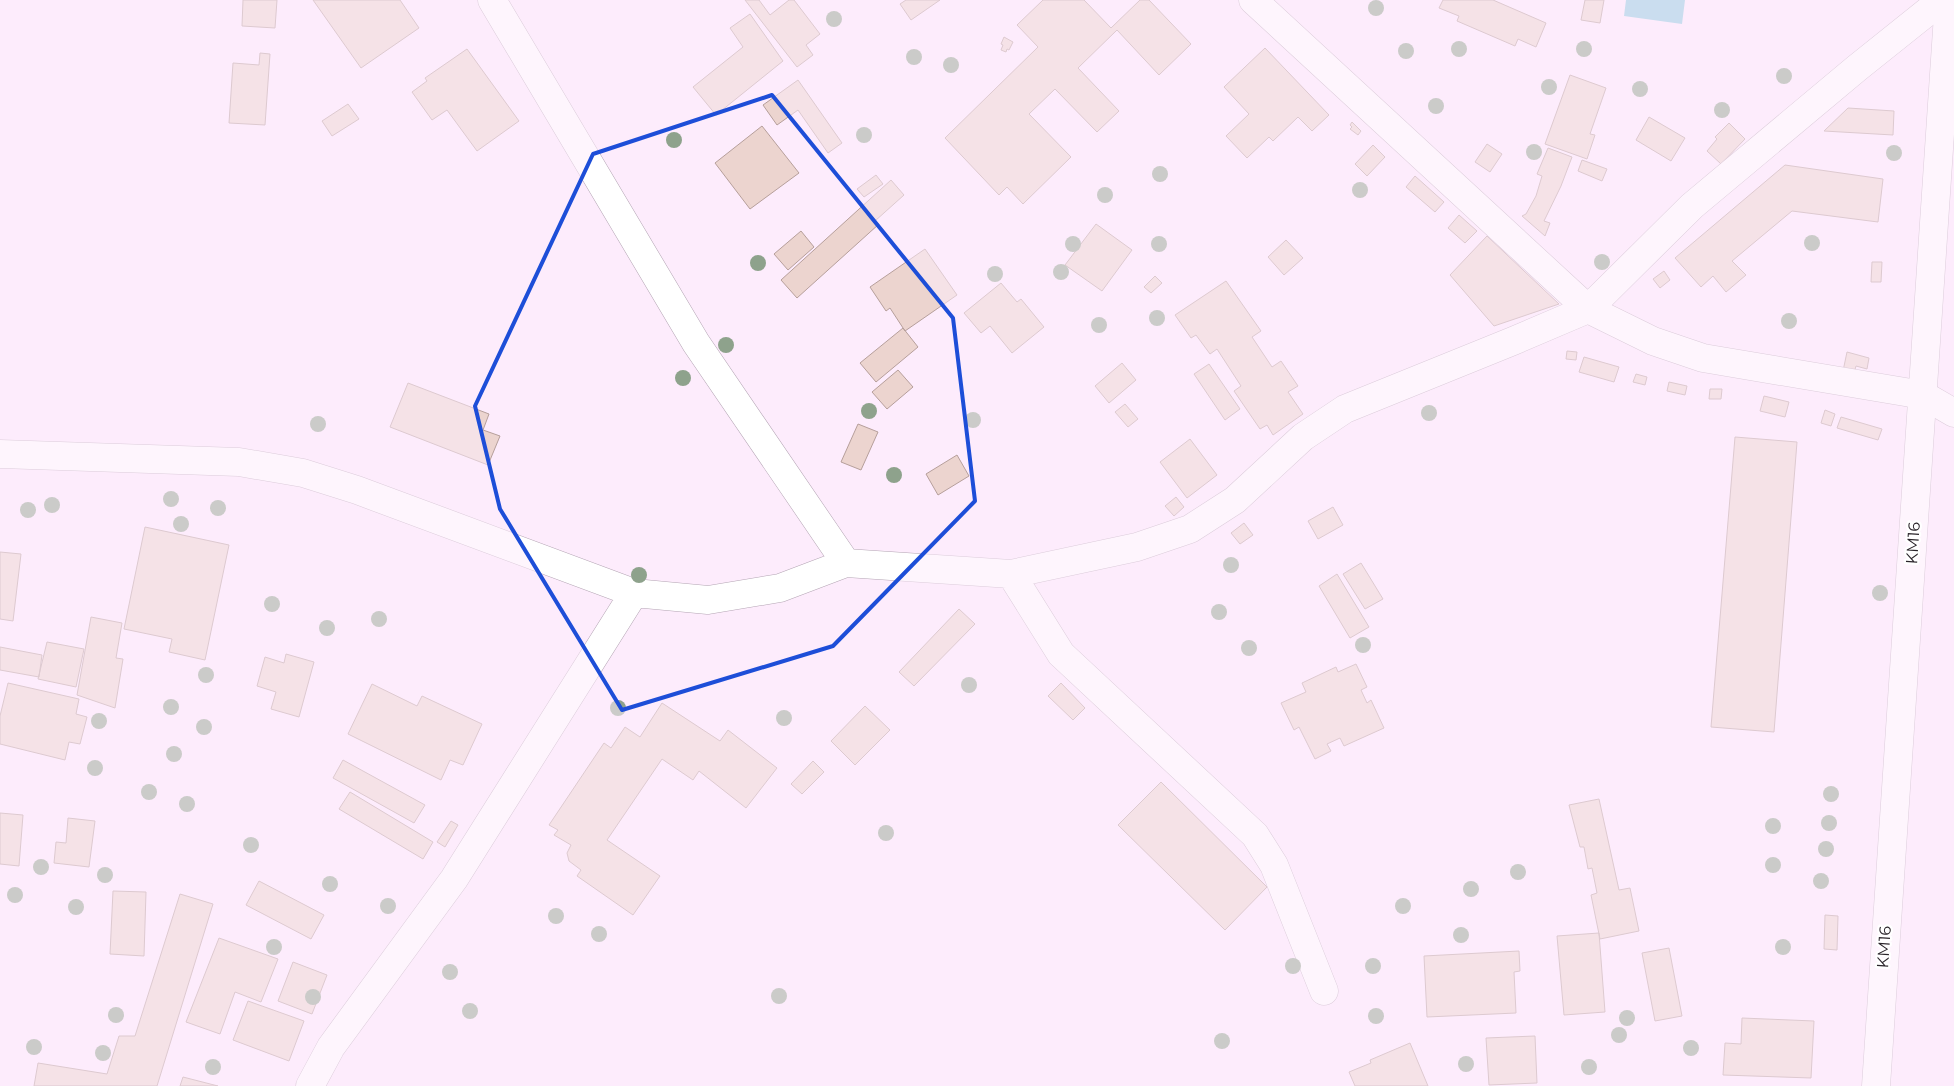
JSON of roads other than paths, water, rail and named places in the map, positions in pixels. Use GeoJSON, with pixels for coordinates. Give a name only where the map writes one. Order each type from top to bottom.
{"type":"FeatureCollection","features":[{"type":"Feature","properties":{"kind":"street"},"geometry":{"type":"LineString","coordinates":[[492,0],[696,343],[846,563]]}},
{"type":"Feature","properties":{"kind":"street"},"geometry":{"type":"LineString","coordinates":[[1253,0],[1588,309],[1653,342],[1703,358],[1923,395],[1954,413]]}},
{"type":"Feature","properties":{"kind":"street"},"geometry":{"type":"LineString","coordinates":[[0,454],[239,462],[303,473],[357,490],[634,593],[708,600],[780,588],[846,563],[1011,574],[1137,548],[1190,529],[1235,500],[1303,437],[1345,408],[1588,309],[1692,206],[1942,0]]}},
{"type":"Feature","properties":{"kind":"street","name":"KM16"},"geometry":{"type":"LineString","coordinates":[[1876,1086],[1949,0]]}},
{"type":"Feature","properties":{"kind":"street"},"geometry":{"type":"LineString","coordinates":[[1011,574],[1061,654],[1254,835],[1274,865],[1324,991]]}},
{"type":"Feature","properties":{"kind":"street"},"geometry":{"type":"LineString","coordinates":[[310,1086],[332,1047],[454,879],[634,593]]}},
{"type":"Feature","properties":{"kind":"water"},"geometry":{"type":"Polygon","coordinates":[[[1626,0],[1685,0],[1682,24],[1624,16],[1626,0]]]}}]}
